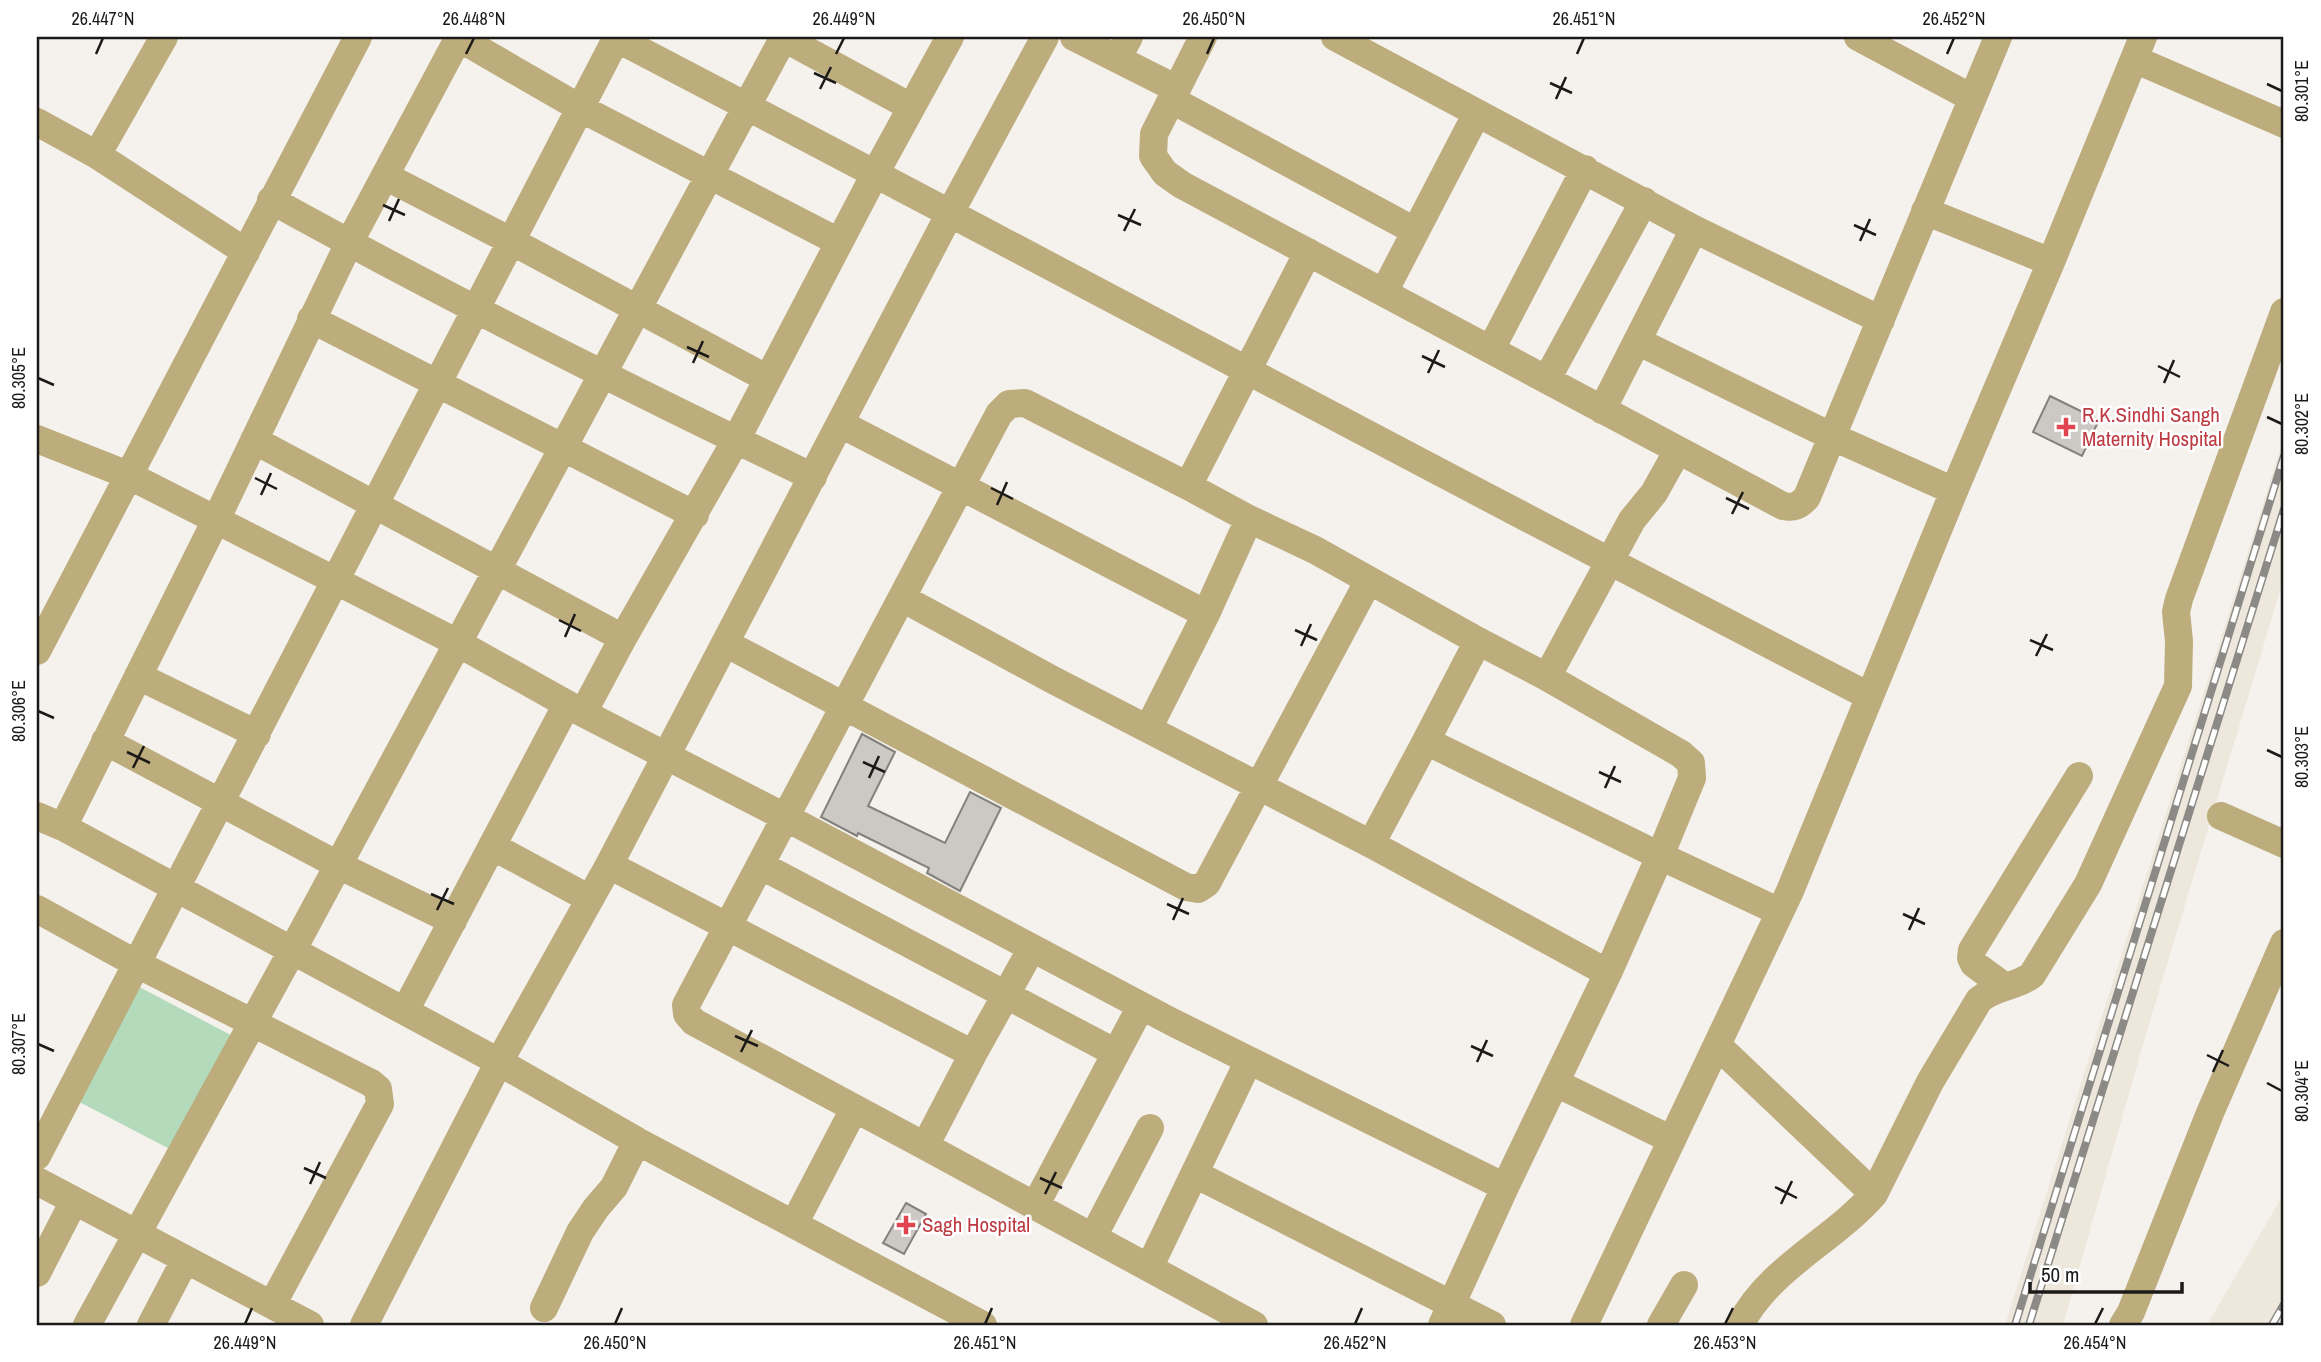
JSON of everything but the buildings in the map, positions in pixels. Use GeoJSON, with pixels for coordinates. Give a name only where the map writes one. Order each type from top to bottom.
{"type":"FeatureCollection","features":[{"type":"Feature","properties":{"kind":"street"},"geometry":{"type":"LineString","coordinates":[[97,155],[164,37]]}},
{"type":"Feature","properties":{"kind":"street"},"geometry":{"type":"LineString","coordinates":[[37,651],[358,37]]}},
{"type":"Feature","properties":{"kind":"street"},"geometry":{"type":"LineString","coordinates":[[37,1156],[616,37],[876,172],[1246,372],[1869,696]]}},
{"type":"Feature","properties":{"kind":"street"},"geometry":{"type":"LineString","coordinates":[[87,1325],[292,951],[783,37],[911,107]]}},
{"type":"Feature","properties":{"kind":"street"},"geometry":{"type":"LineString","coordinates":[[405,1011],[492,846],[575,708],[623,638],[695,515],[950,37]]}},
{"type":"Feature","properties":{"kind":"street"},"geometry":{"type":"LineString","coordinates":[[364,1325],[499,1062],[609,865],[1045,37]]}},
{"type":"Feature","properties":{"kind":"street"},"geometry":{"type":"LineString","coordinates":[[1074,37],[1123,48],[1174,94],[1415,231]]}},
{"type":"Feature","properties":{"kind":"street"},"geometry":{"type":"LineString","coordinates":[[1203,37],[1154,135],[1153,156],[1165,173],[1182,185],[1602,410],[1783,506],[1792,508],[1801,505],[1807,497],[1833,438],[1998,37]]}},
{"type":"Feature","properties":{"kind":"street"},"geometry":{"type":"LineString","coordinates":[[1335,37],[1694,229],[1881,320]]}},
{"type":"Feature","properties":{"kind":"street"},"geometry":{"type":"LineString","coordinates":[[1858,37],[1972,98]]}},
{"type":"Feature","properties":{"kind":"street"},"geometry":{"type":"LineString","coordinates":[[839,242],[580,108],[459,38],[349,243],[216,520],[105,741],[44,822],[405,1011],[637,1141],[983,1325]]}},
{"type":"Feature","properties":{"kind":"street"},"geometry":{"type":"LineString","coordinates":[[1584,1325],[1780,912],[2139,48],[2284,124]]}},
{"type":"Feature","properties":{"kind":"street"},"geometry":{"type":"LineString","coordinates":[[1384,292],[1477,113]]}},
{"type":"Feature","properties":{"kind":"street"},"geometry":{"type":"LineString","coordinates":[[37,122],[97,155],[246,252]]}},
{"type":"Feature","properties":{"kind":"street"},"geometry":{"type":"LineString","coordinates":[[1491,349],[1585,169]]}},
{"type":"Feature","properties":{"kind":"street"},"geometry":{"type":"LineString","coordinates":[[384,176],[768,379]]}},
{"type":"Feature","properties":{"kind":"street"},"geometry":{"type":"LineString","coordinates":[[271,200],[603,375],[813,477]]}},
{"type":"Feature","properties":{"kind":"street"},"geometry":{"type":"LineString","coordinates":[[1547,379],[1644,201]]}},
{"type":"Feature","properties":{"kind":"street"},"geometry":{"type":"LineString","coordinates":[[1925,211],[2051,262]]}},
{"type":"Feature","properties":{"kind":"street"},"geometry":{"type":"LineString","coordinates":[[1602,410],[1694,229]]}},
{"type":"Feature","properties":{"kind":"street"},"geometry":{"type":"LineString","coordinates":[[1188,486],[1308,252]]}},
{"type":"Feature","properties":{"kind":"street"},"geometry":{"type":"LineString","coordinates":[[1740,1325],[1749,1308],[1767,1287],[1860,1210],[1874,1194],[1930,1082],[1979,1000],[1990,990],[2022,983],[2032,975],[2088,884],[2178,686],[2179,640],[2176,612],[2179,598],[2284,312]]}},
{"type":"Feature","properties":{"kind":"street"},"geometry":{"type":"LineString","coordinates":[[311,319],[695,515]]}},
{"type":"Feature","properties":{"kind":"street"},"geometry":{"type":"LineString","coordinates":[[1637,341],[1833,438],[1954,491]]}},
{"type":"Feature","properties":{"kind":"street"},"geometry":{"type":"LineString","coordinates":[[1254,1325],[1214,1316],[1149,1268],[694,1022],[687,1014],[686,1004],[727,926],[999,414],[1009,404],[1024,404],[1315,550],[1547,677],[1681,754],[1691,763],[1692,778],[1660,856],[1608,973],[1446,1315]]}},
{"type":"Feature","properties":{"kind":"street"},"geometry":{"type":"LineString","coordinates":[[841,424],[1206,614]]}},
{"type":"Feature","properties":{"kind":"street"},"geometry":{"type":"LineString","coordinates":[[37,439],[128,475],[456,642],[575,708],[1248,1062],[1505,1187]]}},
{"type":"Feature","properties":{"kind":"street"},"geometry":{"type":"LineString","coordinates":[[254,440],[623,638]]}},
{"type":"Feature","properties":{"kind":"street"},"geometry":{"type":"LineString","coordinates":[[1547,677],[1632,520],[1654,493],[1678,450]]}},
{"type":"Feature","properties":{"kind":"street"},"geometry":{"type":"LineString","coordinates":[[1148,729],[1206,614],[1249,519]]}},
{"type":"Feature","properties":{"kind":"street"},"geometry":{"type":"LineString","coordinates":[[725,643],[1186,887],[1198,889],[1207,883],[1369,580]]}},
{"type":"Feature","properties":{"kind":"street"},"geometry":{"type":"LineString","coordinates":[[902,598],[1371,844],[1608,973]]}},
{"type":"Feature","properties":{"kind":"street"},"geometry":{"type":"LineString","coordinates":[[1371,844],[1478,641]]}},
{"type":"Feature","properties":{"kind":"street"},"geometry":{"type":"LineString","coordinates":[[138,676],[257,734]]}},
{"type":"Feature","properties":{"kind":"street"},"geometry":{"type":"LineString","coordinates":[[105,741],[338,865],[453,921]]}},
{"type":"Feature","properties":{"kind":"street"},"geometry":{"type":"LineString","coordinates":[[1426,741],[1780,912]]}},
{"type":"Feature","properties":{"kind":"street"},"geometry":{"type":"LineString","coordinates":[[2004,986],[1974,964],[1971,958],[1972,950],[2079,776]]}},
{"type":"Feature","properties":{"kind":"street"},"geometry":{"type":"LineString","coordinates":[[2221,816],[2284,844]]}},
{"type":"Feature","properties":{"kind":"street"},"geometry":{"type":"LineString","coordinates":[[492,846],[590,899]]}},
{"type":"Feature","properties":{"kind":"street"},"geometry":{"type":"LineString","coordinates":[[609,865],[973,1054]]}},
{"type":"Feature","properties":{"kind":"street"},"geometry":{"type":"LineString","coordinates":[[760,865],[1116,1054]]}},
{"type":"Feature","properties":{"kind":"street"},"geometry":{"type":"LineString","coordinates":[[37,909],[378,1089],[380,1104],[272,1305]]}},
{"type":"Feature","properties":{"kind":"street"},"geometry":{"type":"LineString","coordinates":[[2123,1325],[2131,1312],[2210,1113],[2275,987],[2284,943]]}},
{"type":"Feature","properties":{"kind":"street"},"geometry":{"type":"LineString","coordinates":[[925,1146],[1032,948]]}},
{"type":"Feature","properties":{"kind":"street"},"geometry":{"type":"LineString","coordinates":[[1035,1206],[1141,1006]]}},
{"type":"Feature","properties":{"kind":"street"},"geometry":{"type":"LineString","coordinates":[[1717,1045],[1874,1194]]}},
{"type":"Feature","properties":{"kind":"street"},"geometry":{"type":"LineString","coordinates":[[1149,1268],[1248,1062]]}},
{"type":"Feature","properties":{"kind":"street"},"geometry":{"type":"LineString","coordinates":[[1556,1083],[1672,1140]]}},
{"type":"Feature","properties":{"kind":"street"},"geometry":{"type":"LineString","coordinates":[[794,1224],[854,1109]]}},
{"type":"Feature","properties":{"kind":"street"},"geometry":{"type":"LineString","coordinates":[[1093,1237],[1150,1128]]}},
{"type":"Feature","properties":{"kind":"street"},"geometry":{"type":"LineString","coordinates":[[544,1308],[580,1232],[614,1187],[637,1141]]}},
{"type":"Feature","properties":{"kind":"street"},"geometry":{"type":"LineString","coordinates":[[1195,1174],[1446,1315],[1492,1325]]}},
{"type":"Feature","properties":{"kind":"street"},"geometry":{"type":"LineString","coordinates":[[37,1181],[310,1325]]}},
{"type":"Feature","properties":{"kind":"street"},"geometry":{"type":"LineString","coordinates":[[37,1273],[74,1201]]}},
{"type":"Feature","properties":{"kind":"street"},"geometry":{"type":"LineString","coordinates":[[150,1325],[186,1260]]}},
{"type":"Feature","properties":{"kind":"street"},"geometry":{"type":"LineString","coordinates":[[1661,1325],[1684,1285]]}},
{"type":"Feature","properties":{"kind":"shaded area"},"geometry":{"type":"Polygon","coordinates":[[[2284,437],[2284,578],[2152,1014],[2063,1325],[2005,1325],[2284,437]]]}},
{"type":"Feature","properties":{"kind":"shaded area"},"geometry":{"type":"Polygon","coordinates":[[[2284,1193],[2284,1325],[2207,1325],[2284,1193]]]}},
{"type":"Feature","properties":{"kind":"green space"},"geometry":{"type":"Polygon","coordinates":[[[124,979],[246,1043],[187,1158],[64,1094],[124,979]]]}},
{"type":"Feature","properties":{"kind":"railway"},"geometry":{"type":"LineString","coordinates":[[2015,1325],[2284,456]]}},
{"type":"Feature","properties":{"kind":"railway"},"geometry":{"type":"LineString","coordinates":[[2029,1325],[2284,509]]}},
{"type":"Feature","properties":{"kind":"railway"},"geometry":{"type":"LineString","coordinates":[[2272,1325],[2284,1304]]}},
{"type":"Feature","properties":{"kind":"place","name":"R.K.Sindhi Sangh Maternity Hospital"},"geometry":{"type":"Point","coordinates":[2066,427]}},
{"type":"Feature","properties":{"kind":"place","name":"Sagh Hospital"},"geometry":{"type":"Point","coordinates":[906,1225]}}]}
